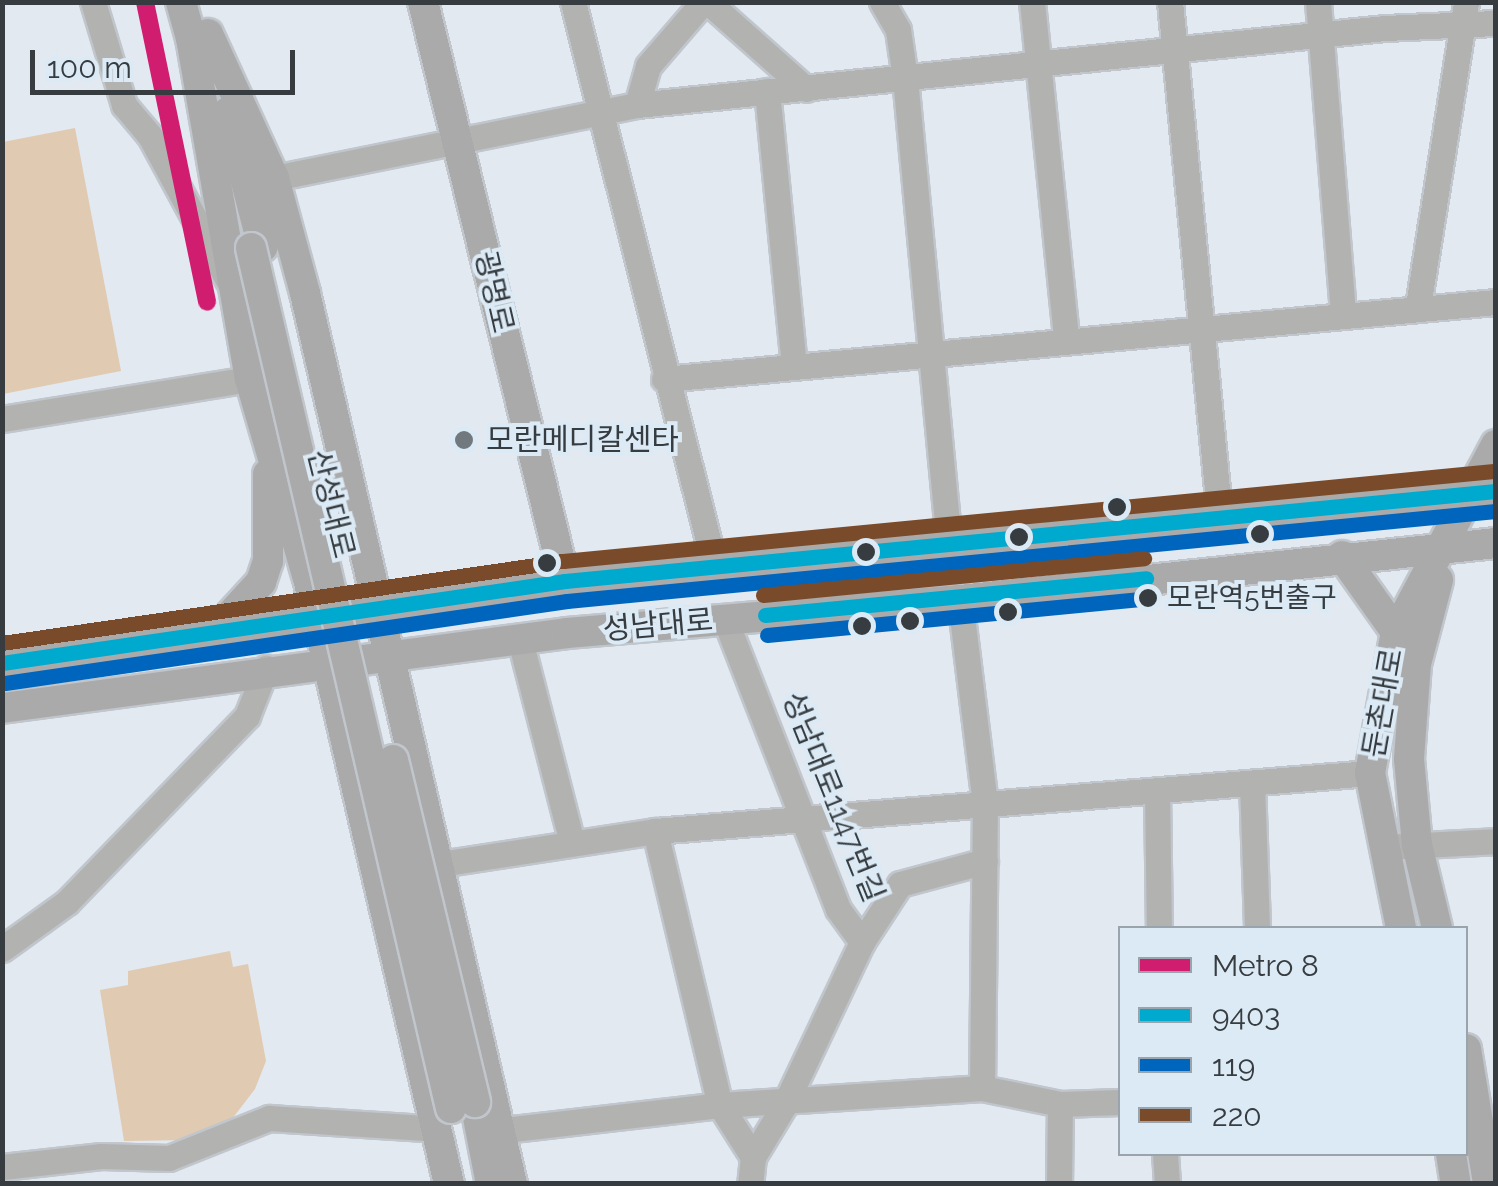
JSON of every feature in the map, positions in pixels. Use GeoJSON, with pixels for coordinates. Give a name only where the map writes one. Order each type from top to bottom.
{"type":"FeatureCollection","features":[{"type":"Feature","properties":{"kind":"main road","name":"산성대로"},"geometry":{"type":"LineString","coordinates":[[181,2],[199,36],[257,247],[454,1113],[466,1184]]}},
{"type":"Feature","properties":{"kind":"main road","name":"산성대로"},"geometry":{"type":"LineString","coordinates":[[199,2],[199,36]]}},
{"type":"Feature","properties":{"kind":"main road","name":"광명로"},"geometry":{"type":"LineString","coordinates":[[423,2],[565,581]]}},
{"type":"Feature","properties":{"kind":"main road"},"geometry":{"type":"LineString","coordinates":[[199,36],[250,379],[454,1113],[448,1184]]}},
{"type":"Feature","properties":{"kind":"main road"},"geometry":{"type":"LineString","coordinates":[[199,36],[274,178],[504,1130],[512,1184]]}},
{"type":"Feature","properties":{"kind":"main road","name":"둔촌대로"},"geometry":{"type":"LineString","coordinates":[[1401,926],[1370,773],[1396,632],[1485,492],[1496,445]]}},
{"type":"Feature","properties":{"kind":"main road"},"geometry":{"type":"LineString","coordinates":[[215,632],[265,572],[272,453]]}},
{"type":"Feature","properties":{"kind":"main road","name":"성남대로"},"geometry":{"type":"LineString","coordinates":[[2,663],[379,604],[565,581],[1485,492]]}},
{"type":"Feature","properties":{"kind":"main road","name":"성남대로"},"geometry":{"type":"LineString","coordinates":[[2,708],[388,654],[725,618],[960,600],[1342,556],[1496,543]]}},
{"type":"Feature","properties":{"kind":"main road","name":"둔촌대로"},"geometry":{"type":"LineString","coordinates":[[1436,926],[1416,845],[1409,759],[1416,664],[1446,548]]}},
{"type":"Feature","properties":{"kind":"main road"},"geometry":{"type":"LineString","coordinates":[[1342,556],[1396,632]]}},
{"type":"Feature","properties":{"kind":"main road"},"geometry":{"type":"LineString","coordinates":[[1468,1062],[1488,1184]]}},
{"type":"Feature","properties":{"kind":"main road","name":"산성대로"},"geometry":{"type":"LineString","coordinates":[[454,1113],[491,1184]]}},
{"type":"Feature","properties":{"kind":"main road"},"geometry":{"type":"LineString","coordinates":[[1450,1156],[1456,1184]]}},
{"type":"Feature","properties":{"kind":"street"},"geometry":{"type":"LineString","coordinates":[[93,2],[124,104],[150,136],[240,302]]}},
{"type":"Feature","properties":{"kind":"street"},"geometry":{"type":"LineString","coordinates":[[574,2],[664,379],[714,568]]}},
{"type":"Feature","properties":{"kind":"street"},"geometry":{"type":"LineString","coordinates":[[637,105],[648,66],[706,2],[806,88]]}},
{"type":"Feature","properties":{"kind":"street"},"geometry":{"type":"LineString","coordinates":[[882,2],[898,30],[905,78],[950,546]]}},
{"type":"Feature","properties":{"kind":"street"},"geometry":{"type":"LineString","coordinates":[[1032,2],[1066,338]]}},
{"type":"Feature","properties":{"kind":"street"},"geometry":{"type":"LineString","coordinates":[[1170,2],[1205,326],[1220,520]]}},
{"type":"Feature","properties":{"kind":"street"},"geometry":{"type":"LineString","coordinates":[[1318,2],[1316,36],[1344,312]]}},
{"type":"Feature","properties":{"kind":"street"},"geometry":{"type":"LineString","coordinates":[[274,178],[637,105],[1175,53],[1316,36],[1386,15],[1464,14],[1496,23]]}},
{"type":"Feature","properties":{"kind":"street"},"geometry":{"type":"LineString","coordinates":[[1418,306],[1464,14]]}},
{"type":"Feature","properties":{"kind":"street"},"geometry":{"type":"LineString","coordinates":[[767,91],[794,364]]}},
{"type":"Feature","properties":{"kind":"street"},"geometry":{"type":"LineString","coordinates":[[664,379],[1344,312],[1496,302]]}},
{"type":"Feature","properties":{"kind":"street"},"geometry":{"type":"LineString","coordinates":[[2,420],[250,379]]}},
{"type":"Feature","properties":{"kind":"street"},"geometry":{"type":"LineString","coordinates":[[960,600],[986,803],[982,1088]]}},
{"type":"Feature","properties":{"kind":"street","name":"성남대로1147번길"},"geometry":{"type":"LineString","coordinates":[[725,618],[838,910],[862,942],[785,1104],[752,1156]]}},
{"type":"Feature","properties":{"kind":"street"},"geometry":{"type":"LineString","coordinates":[[520,640],[572,842]]}},
{"type":"Feature","properties":{"kind":"street"},"geometry":{"type":"LineString","coordinates":[[2,950],[67,902],[247,716],[281,667]]}},
{"type":"Feature","properties":{"kind":"street"},"geometry":{"type":"LineString","coordinates":[[440,864],[655,831],[1370,773]]}},
{"type":"Feature","properties":{"kind":"street"},"geometry":{"type":"LineString","coordinates":[[1252,783],[1257,926]]}},
{"type":"Feature","properties":{"kind":"street"},"geometry":{"type":"LineString","coordinates":[[1157,790],[1159,926]]}},
{"type":"Feature","properties":{"kind":"street"},"geometry":{"type":"LineString","coordinates":[[655,831],[720,1105],[752,1156],[750,1184]]}},
{"type":"Feature","properties":{"kind":"street"},"geometry":{"type":"LineString","coordinates":[[1383,847],[1496,841]]}},
{"type":"Feature","properties":{"kind":"street"},"geometry":{"type":"LineString","coordinates":[[862,942],[900,884],[985,861]]}},
{"type":"Feature","properties":{"kind":"street"},"geometry":{"type":"LineString","coordinates":[[504,1130],[720,1105],[785,1104],[982,1088],[1060,1104],[1118,1102]]}},
{"type":"Feature","properties":{"kind":"street"},"geometry":{"type":"LineString","coordinates":[[1060,1104],[1060,1184]]}},
{"type":"Feature","properties":{"kind":"street"},"geometry":{"type":"LineString","coordinates":[[2,1167],[101,1156],[169,1158],[269,1118],[454,1113]]}},
{"type":"Feature","properties":{"kind":"street"},"geometry":{"type":"LineString","coordinates":[[1165,1156],[1167,1184]]}},
{"type":"Feature","properties":{"kind":"shaded area"},"geometry":{"type":"Polygon","coordinates":[[[75,128],[121,371],[3,394],[3,142],[75,128]]]}},
{"type":"Feature","properties":{"kind":"shaded area"},"geometry":{"type":"Polygon","coordinates":[[[230,951],[233,967],[248,964],[266,1061],[255,1089],[229,1123],[191,1140],[124,1141],[100,990],[128,985],[128,971],[230,951]]]}},
{"type":"Feature","properties":{"kind":"metro line","name":"8"},"geometry":{"type":"LineString","coordinates":[[145,2],[207,302]]}},
{"type":"Feature","properties":{"kind":"transit line","name":"220"},"geometry":{"type":"LineString","coordinates":[[2,643],[563,561],[1494,471]]}},
{"type":"Feature","properties":{"kind":"transit line","name":"9403"},"geometry":{"type":"LineString","coordinates":[[2,663],[565,581],[1496,491]]}},
{"type":"Feature","properties":{"kind":"transit line","name":"119"},"geometry":{"type":"LineString","coordinates":[[5,683],[567,601],[1496,511]]}},
{"type":"Feature","properties":{"kind":"transit line","name":"220"},"geometry":{"type":"LineString","coordinates":[[763,595],[1144,558]]}},
{"type":"Feature","properties":{"kind":"transit line","name":"9403"},"geometry":{"type":"LineString","coordinates":[[765,615],[1146,578]]}},
{"type":"Feature","properties":{"kind":"transit line","name":"119"},"geometry":{"type":"LineString","coordinates":[[767,635],[1148,598]]}},
{"type":"Feature","properties":{"kind":"place","name":"모란메디칼센타"},"geometry":{"type":"Point","coordinates":[464,440]}},
{"type":"Feature","properties":{"kind":"place","name":"모란역5번출구"},"geometry":{"type":"Point","coordinates":[1148,598]}}]}
